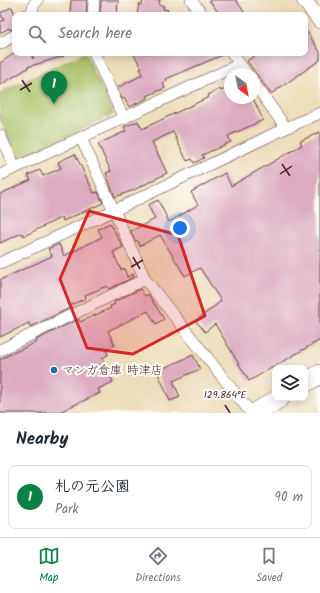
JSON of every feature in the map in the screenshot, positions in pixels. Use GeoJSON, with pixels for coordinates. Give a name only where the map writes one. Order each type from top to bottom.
{"type":"FeatureCollection","features":[{"type":"Feature","properties":{"kind":"highway"},"geometry":{"type":"LineString","coordinates":[[308,381],[320,374]]}},
{"type":"Feature","properties":{"kind":"highway"},"geometry":{"type":"LineString","coordinates":[[255,413],[275,401]]}},
{"type":"Feature","properties":{"kind":"street"},"geometry":{"type":"LineString","coordinates":[[32,12],[34,4],[38,0]]}},
{"type":"Feature","properties":{"kind":"street"},"geometry":{"type":"LineString","coordinates":[[94,0],[94,12]]}},
{"type":"Feature","properties":{"kind":"street"},"geometry":{"type":"LineString","coordinates":[[191,0],[201,12]]}},
{"type":"Feature","properties":{"kind":"street"},"geometry":{"type":"LineString","coordinates":[[304,0],[320,21]]}},
{"type":"Feature","properties":{"kind":"street"},"geometry":{"type":"LineString","coordinates":[[0,44],[12,37]]}},
{"type":"Feature","properties":{"kind":"street"},"geometry":{"type":"LineString","coordinates":[[95,56],[124,119]]}},
{"type":"Feature","properties":{"kind":"street"},"geometry":{"type":"LineString","coordinates":[[234,56],[243,68]]}},
{"type":"Feature","properties":{"kind":"street"},"geometry":{"type":"LineString","coordinates":[[0,175],[124,119],[240,64]]}},
{"type":"Feature","properties":{"kind":"street"},"geometry":{"type":"LineString","coordinates":[[260,91],[286,128]]}},
{"type":"Feature","properties":{"kind":"street"},"geometry":{"type":"LineString","coordinates":[[0,263],[320,113]]}},
{"type":"Feature","properties":{"kind":"street"},"geometry":{"type":"LineString","coordinates":[[0,135],[15,168]]}},
{"type":"Feature","properties":{"kind":"street"},"geometry":{"type":"LineString","coordinates":[[81,138],[115,210],[145,279],[251,413]]}},
{"type":"Feature","properties":{"kind":"street"},"geometry":{"type":"LineString","coordinates":[[0,350],[145,279]]}},
{"type":"Feature","properties":{"kind":"highlighted area"},"geometry":{"type":"Polygon","coordinates":[[[89,211],[178,235],[205,316],[133,354],[87,348],[60,279],[89,211]]]}},
{"type":"Feature","properties":{"kind":"green space"},"geometry":{"type":"Polygon","coordinates":[[[79,56],[86,56],[113,114],[19,159],[0,118],[0,93],[79,56]]]}},
{"type":"Feature","properties":{"kind":"building"},"geometry":{"type":"Polygon","coordinates":[[[71,0],[87,0],[86,12],[70,12],[71,0]]]}},
{"type":"Feature","properties":{"kind":"building"},"geometry":{"type":"Polygon","coordinates":[[[101,0],[118,0],[117,12],[100,12],[101,0]]]}},
{"type":"Feature","properties":{"kind":"building"},"geometry":{"type":"Polygon","coordinates":[[[143,0],[160,0],[159,5],[164,6],[163,9],[168,10],[168,12],[138,12],[139,4],[142,5],[143,0]]]}},
{"type":"Feature","properties":{"kind":"building"},"geometry":{"type":"Polygon","coordinates":[[[209,0],[236,0],[244,12],[218,12],[209,0]]]}},
{"type":"Feature","properties":{"kind":"building"},"geometry":{"type":"Polygon","coordinates":[[[12,7],[14,12],[12,12],[12,29],[10,30],[9,28],[0,33],[0,22],[4,20],[0,13],[12,7]]]}},
{"type":"Feature","properties":{"kind":"building"},"geometry":{"type":"Polygon","coordinates":[[[308,34],[320,52],[320,60],[271,94],[260,79],[260,68],[252,68],[247,61],[254,56],[308,56],[308,34]]]}},
{"type":"Feature","properties":{"kind":"building"},"geometry":{"type":"Polygon","coordinates":[[[12,55],[32,56],[33,59],[34,56],[64,56],[27,67],[28,68],[0,85],[0,63],[12,55]]]}},
{"type":"Feature","properties":{"kind":"building"},"geometry":{"type":"Polygon","coordinates":[[[135,56],[220,56],[166,79],[167,81],[163,83],[165,88],[147,96],[148,98],[129,107],[124,98],[122,99],[117,88],[142,75],[140,69],[142,68],[135,56]]]}},
{"type":"Feature","properties":{"kind":"building"},"geometry":{"type":"Polygon","coordinates":[[[220,89],[221,91],[224,90],[224,104],[256,104],[263,120],[228,136],[231,142],[202,155],[204,158],[194,163],[192,159],[187,161],[173,132],[152,142],[167,173],[134,190],[115,197],[106,173],[111,171],[98,144],[126,131],[124,127],[138,121],[142,129],[209,97],[208,95],[220,89]]]}},
{"type":"Feature","properties":{"kind":"building"},"geometry":{"type":"Polygon","coordinates":[[[320,132],[320,340],[277,365],[272,365],[272,368],[249,381],[215,324],[205,332],[196,321],[221,301],[200,268],[185,276],[160,235],[140,246],[137,240],[135,241],[131,231],[155,219],[148,205],[158,200],[169,222],[198,205],[191,192],[225,173],[231,186],[302,145],[300,141],[320,132]]]}},
{"type":"Feature","properties":{"kind":"building"},"geometry":{"type":"Polygon","coordinates":[[[75,154],[94,193],[98,192],[103,203],[63,221],[62,217],[24,236],[22,233],[0,243],[0,194],[31,180],[28,175],[40,170],[43,176],[61,168],[58,162],[75,154]]]}},
{"type":"Feature","properties":{"kind":"building"},"geometry":{"type":"Polygon","coordinates":[[[110,223],[123,247],[113,252],[121,270],[124,268],[127,277],[133,274],[134,277],[109,289],[107,286],[85,295],[86,298],[71,305],[72,307],[30,327],[29,323],[0,337],[0,280],[52,256],[48,249],[59,244],[64,256],[102,237],[98,229],[110,223]]]}},
{"type":"Feature","properties":{"kind":"building","name":"マンガ倉庫 時津店"},"geometry":{"type":"Polygon","coordinates":[[[140,289],[145,296],[148,294],[164,319],[156,324],[148,311],[108,331],[115,345],[106,349],[108,355],[102,358],[113,382],[98,389],[100,393],[57,413],[0,413],[0,359],[37,342],[36,340],[78,319],[80,322],[111,308],[110,306],[115,304],[114,302],[140,289]]]}},
{"type":"Feature","properties":{"kind":"building"},"geometry":{"type":"Polygon","coordinates":[[[193,355],[200,369],[173,381],[180,397],[170,401],[157,371],[193,355]]]}},
{"type":"Feature","properties":{"kind":"place","name":"札の元公園"},"geometry":{"type":"Point","coordinates":[54,104]}},
{"type":"Feature","properties":{"kind":"place","name":"マンガ倉庫 時津店"},"geometry":{"type":"Point","coordinates":[54,370]}}]}
